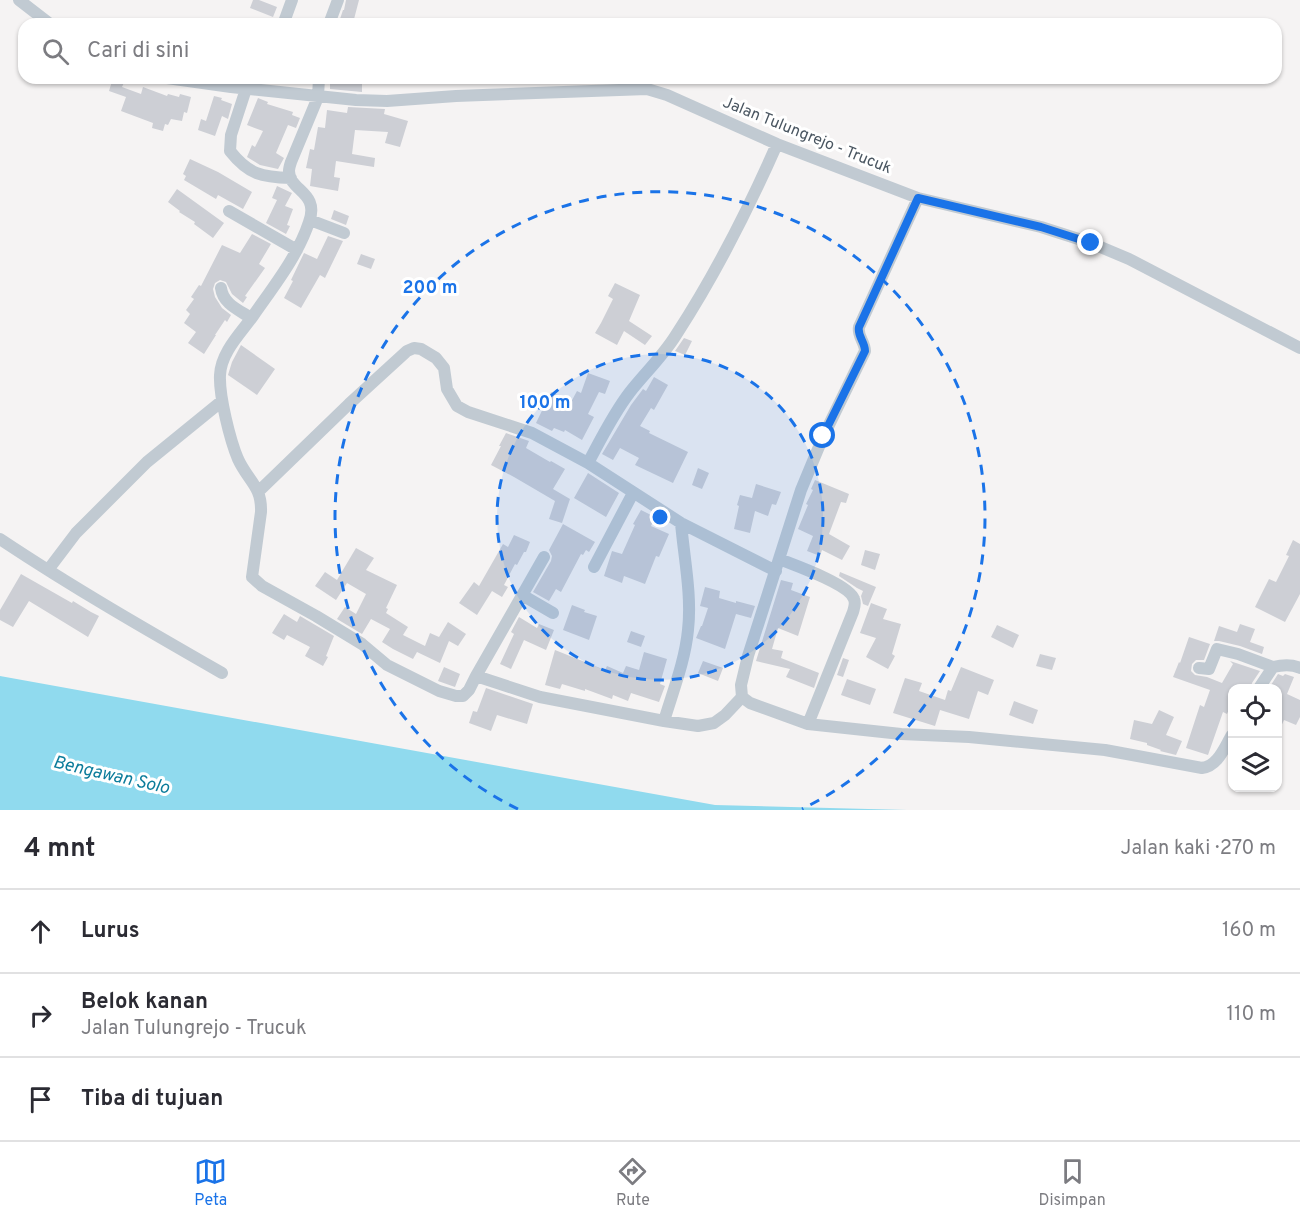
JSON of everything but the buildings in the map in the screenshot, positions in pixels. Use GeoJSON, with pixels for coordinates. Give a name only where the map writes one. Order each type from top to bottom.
{"type":"FeatureCollection","features":[{"type":"Feature","properties":{"kind":"street"},"geometry":{"type":"LineString","coordinates":[[19,0],[42,18]]}},
{"type":"Feature","properties":{"kind":"street"},"geometry":{"type":"LineString","coordinates":[[285,18],[292,0]]}},
{"type":"Feature","properties":{"kind":"street"},"geometry":{"type":"LineString","coordinates":[[331,18],[338,0]]}},
{"type":"Feature","properties":{"kind":"street","name":"Jalan Tulungrejo - Trucuk"},"geometry":{"type":"LineString","coordinates":[[210,84],[318,97],[387,101],[456,96],[647,89],[667,95],[777,144],[918,198],[1041,227],[1091,243],[1129,259],[1300,348]]}},
{"type":"Feature","properties":{"kind":"street"},"geometry":{"type":"LineString","coordinates":[[319,84],[318,97],[289,172],[291,178],[305,192],[310,202],[312,211],[310,220],[297,250],[230,348],[220,371],[222,401],[238,458],[259,491],[262,501],[252,578],[362,644],[387,665],[440,691],[463,696],[469,690],[544,557]]}},
{"type":"Feature","properties":{"kind":"street"},"geometry":{"type":"LineString","coordinates":[[246,89],[231,135],[230,151],[239,163],[255,173],[291,178]]}},
{"type":"Feature","properties":{"kind":"street"},"geometry":{"type":"LineString","coordinates":[[588,463],[630,391],[661,356],[708,282],[731,241],[777,144]]}},
{"type":"Feature","properties":{"kind":"street"},"geometry":{"type":"LineString","coordinates":[[918,198],[859,327],[865,351],[810,466],[746,664],[741,686],[742,697],[750,703],[808,724],[901,734],[969,737],[1105,750],[1202,768],[1210,767],[1217,761],[1231,738]]}},
{"type":"Feature","properties":{"kind":"street"},"geometry":{"type":"LineString","coordinates":[[229,211],[297,250]]}},
{"type":"Feature","properties":{"kind":"street"},"geometry":{"type":"LineString","coordinates":[[310,220],[344,233]]}},
{"type":"Feature","properties":{"kind":"street"},"geometry":{"type":"LineString","coordinates":[[221,288],[225,300],[251,318]]}},
{"type":"Feature","properties":{"kind":"street"},"geometry":{"type":"LineString","coordinates":[[259,491],[407,351],[414,348],[429,352],[444,368],[447,389],[457,405],[468,412],[531,433],[588,463],[681,523],[777,565],[812,572],[852,595],[855,599],[853,612],[808,724]]}},
{"type":"Feature","properties":{"kind":"street"},"geometry":{"type":"LineString","coordinates":[[48,570],[76,533],[147,462],[222,401]]}},
{"type":"Feature","properties":{"kind":"street"},"geometry":{"type":"LineString","coordinates":[[594,567],[633,493]]}},
{"type":"Feature","properties":{"kind":"street"},"geometry":{"type":"LineString","coordinates":[[664,721],[684,656],[689,629],[689,595],[681,523]]}},
{"type":"Feature","properties":{"kind":"street"},"geometry":{"type":"LineString","coordinates":[[0,539],[118,614],[222,673]]}},
{"type":"Feature","properties":{"kind":"street"},"geometry":{"type":"LineString","coordinates":[[522,595],[553,613]]}},
{"type":"Feature","properties":{"kind":"street"},"geometry":{"type":"LineString","coordinates":[[1199,668],[1209,669],[1217,649],[1273,667],[1299,665]]}},
{"type":"Feature","properties":{"kind":"street"},"geometry":{"type":"LineString","coordinates":[[1262,684],[1273,667]]}},
{"type":"Feature","properties":{"kind":"street"},"geometry":{"type":"LineString","coordinates":[[476,676],[540,698],[698,726],[714,723],[742,697]]}},
{"type":"Feature","properties":{"kind":"water","name":"Bengawan Solo"},"geometry":{"type":"Polygon","coordinates":[[[0,676],[715,805],[907,810],[0,810],[0,676]]]}},
{"type":"Feature","properties":{"kind":"route"},"geometry":{"type":"LineString","coordinates":[[823,436],[865,351],[859,327],[918,198],[980,211],[1091,243]]}}]}
